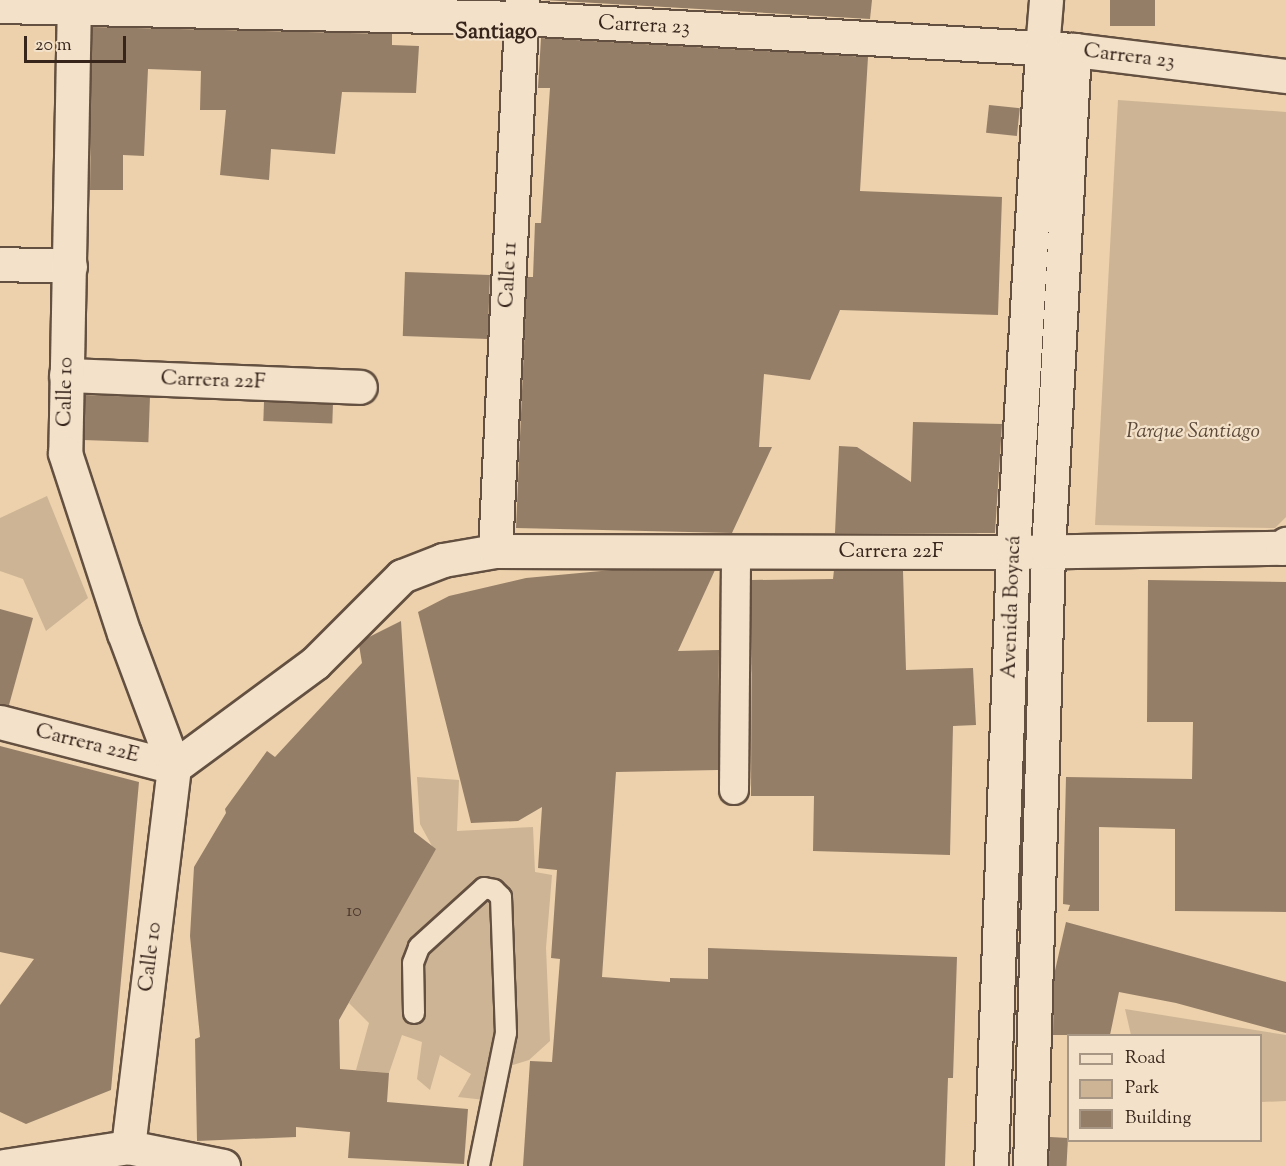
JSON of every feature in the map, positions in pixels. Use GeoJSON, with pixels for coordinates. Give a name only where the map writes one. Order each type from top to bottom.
{"type":"FeatureCollection","features":[{"type":"Feature","properties":{"kind":"street"},"geometry":{"type":"LineString","coordinates":[[1046,0],[1058,50]]}},
{"type":"Feature","properties":{"kind":"street","name":"Carrera 23"},"geometry":{"type":"LineString","coordinates":[[0,6],[74,4],[522,9],[1058,50],[1286,76]]}},
{"type":"Feature","properties":{"kind":"street","name":"Calle 10"},"geometry":{"type":"LineString","coordinates":[[74,4],[65,453],[77,497],[174,767],[128,1147]]}},
{"type":"Feature","properties":{"kind":"street","name":"Calle 11"},"geometry":{"type":"LineString","coordinates":[[495,551],[522,9]]}},
{"type":"Feature","properties":{"kind":"street","name":"Avenida Boyacá"},"geometry":{"type":"LineString","coordinates":[[1030,1166],[1048,552],[1058,50]]}},
{"type":"Feature","properties":{"kind":"street","name":"Avenida Boyacá"},"geometry":{"type":"LineString","coordinates":[[991,1166],[1013,552],[1058,50]]}},
{"type":"Feature","properties":{"kind":"street"},"geometry":{"type":"LineString","coordinates":[[0,264],[69,266]]}},
{"type":"Feature","properties":{"kind":"street","name":"Carrera 22F"},"geometry":{"type":"LineString","coordinates":[[66,375],[360,387]]}},
{"type":"Feature","properties":{"kind":"street","name":"Carrera 22F"},"geometry":{"type":"LineString","coordinates":[[495,551],[1048,552],[1282,548],[1286,544]]}},
{"type":"Feature","properties":{"kind":"street"},"geometry":{"type":"LineString","coordinates":[[174,767],[315,663],[402,576],[442,560],[495,551]]}},
{"type":"Feature","properties":{"kind":"street"},"geometry":{"type":"LineString","coordinates":[[734,790],[736,552]]}},
{"type":"Feature","properties":{"kind":"street","name":"Carrera 22E"},"geometry":{"type":"LineString","coordinates":[[0,722],[174,767]]}},
{"type":"Feature","properties":{"kind":"street"},"geometry":{"type":"LineString","coordinates":[[20,1164],[128,1147],[223,1166]]}},
{"type":"Feature","properties":{"kind":"lane"},"geometry":{"type":"LineString","coordinates":[[414,1013],[413,963],[419,947],[484,888],[494,890],[501,897],[506,1033],[479,1166]]}},
{"type":"Feature","properties":{"kind":"green space","name":"Parque Santiago"},"geometry":{"type":"Polygon","coordinates":[[[1118,100],[1286,112],[1286,517],[1275,528],[1095,525],[1118,100]]]}},
{"type":"Feature","properties":{"kind":"green space"},"geometry":{"type":"Polygon","coordinates":[[[47,496],[88,598],[46,631],[23,579],[0,571],[0,518],[47,496]]]}},
{"type":"Feature","properties":{"kind":"green space"},"geometry":{"type":"Polygon","coordinates":[[[417,777],[459,780],[457,831],[533,827],[535,872],[552,875],[546,948],[550,1041],[529,1060],[494,1071],[485,1100],[458,1097],[471,1074],[440,1055],[430,1090],[417,1079],[422,1042],[402,1035],[389,1073],[356,1070],[369,1023],[349,1003],[432,846],[420,824],[417,777]]]}},
{"type":"Feature","properties":{"kind":"green space"},"geometry":{"type":"Polygon","coordinates":[[[1125,1009],[1286,1035],[1286,1101],[1262,1102],[1262,1034],[1131,1034],[1125,1009]]]}},
{"type":"Feature","properties":{"kind":"building"},"geometry":{"type":"Polygon","coordinates":[[[543,0],[872,0],[870,19],[543,0]]]}},
{"type":"Feature","properties":{"kind":"building"},"geometry":{"type":"Polygon","coordinates":[[[1110,0],[1155,0],[1155,26],[1110,26],[1110,0]]]}},
{"type":"Feature","properties":{"kind":"building"},"geometry":{"type":"Polygon","coordinates":[[[92,27],[392,34],[392,45],[419,46],[416,93],[342,92],[335,154],[271,149],[269,180],[220,175],[226,110],[200,110],[201,71],[148,69],[144,156],[123,155],[123,190],[90,190],[92,27]]]}},
{"type":"Feature","properties":{"kind":"building"},"geometry":{"type":"Polygon","coordinates":[[[541,38],[868,57],[860,191],[1002,197],[998,315],[840,310],[810,380],[764,374],[759,447],[772,447],[732,533],[516,528],[527,277],[533,277],[535,223],[541,223],[550,88],[538,88],[541,38]]]}},
{"type":"Feature","properties":{"kind":"building"},"geometry":{"type":"Polygon","coordinates":[[[989,105],[1020,108],[1017,136],[986,133],[989,105]]]}},
{"type":"Feature","properties":{"kind":"building"},"geometry":{"type":"Polygon","coordinates":[[[405,272],[490,275],[488,339],[403,336],[405,272]]]}},
{"type":"Feature","properties":{"kind":"building"},"geometry":{"type":"Polygon","coordinates":[[[85,395],[150,397],[148,442],[83,440],[85,395]]]}},
{"type":"Feature","properties":{"kind":"building"},"geometry":{"type":"Polygon","coordinates":[[[264,402],[333,404],[332,423],[263,421],[264,402]]]}},
{"type":"Feature","properties":{"kind":"building"},"geometry":{"type":"Polygon","coordinates":[[[913,422],[1002,424],[995,533],[835,533],[839,446],[857,447],[911,482],[913,422]]]}},
{"type":"Feature","properties":{"kind":"building"},"geometry":{"type":"Polygon","coordinates":[[[612,570],[715,570],[678,651],[719,650],[718,770],[616,772],[602,977],[670,982],[670,978],[708,979],[708,948],[957,957],[953,1078],[948,1078],[945,1166],[523,1166],[530,1061],[552,1062],[560,959],[551,958],[557,870],[538,868],[542,807],[518,821],[471,823],[418,612],[449,596],[526,578],[612,570]]]}},
{"type":"Feature","properties":{"kind":"building"},"geometry":{"type":"Polygon","coordinates":[[[834,570],[903,571],[906,670],[973,668],[976,725],[953,726],[950,855],[813,851],[814,796],[751,796],[752,580],[833,579],[834,570]]]}},
{"type":"Feature","properties":{"kind":"building"},"geometry":{"type":"Polygon","coordinates":[[[1148,580],[1286,582],[1286,912],[1175,911],[1175,829],[1099,827],[1099,911],[1068,911],[1070,905],[1063,904],[1066,777],[1192,779],[1193,722],[1147,722],[1148,580]]]}},
{"type":"Feature","properties":{"kind":"building"},"geometry":{"type":"Polygon","coordinates":[[[0,609],[33,618],[9,705],[0,704],[0,609]]]}},
{"type":"Feature","properties":{"kind":"building"},"geometry":{"type":"Polygon","coordinates":[[[401,621],[414,832],[436,849],[339,1020],[340,1069],[389,1073],[387,1102],[468,1109],[464,1164],[348,1158],[350,1132],[296,1127],[296,1137],[197,1141],[195,1039],[200,1037],[190,936],[194,867],[226,813],[225,809],[267,751],[275,757],[362,663],[359,645],[365,639],[401,621]]]}},
{"type":"Feature","properties":{"kind":"building"},"geometry":{"type":"Polygon","coordinates":[[[0,746],[139,782],[111,1090],[26,1124],[0,1112],[0,1005],[34,959],[0,952],[0,746]]]}},
{"type":"Feature","properties":{"kind":"building"},"geometry":{"type":"Polygon","coordinates":[[[1066,922],[1286,982],[1286,1033],[1176,1003],[1119,992],[1110,1034],[1053,1035],[1054,975],[1066,922]]]}},
{"type":"Feature","properties":{"kind":"building"},"geometry":{"type":"Polygon","coordinates":[[[1050,1137],[1067,1138],[1067,1166],[1048,1166],[1050,1137]]]}},
{"type":"Feature","properties":{"kind":"district","name":"Santiago"},"geometry":{"type":"Point","coordinates":[496,34]}}]}
